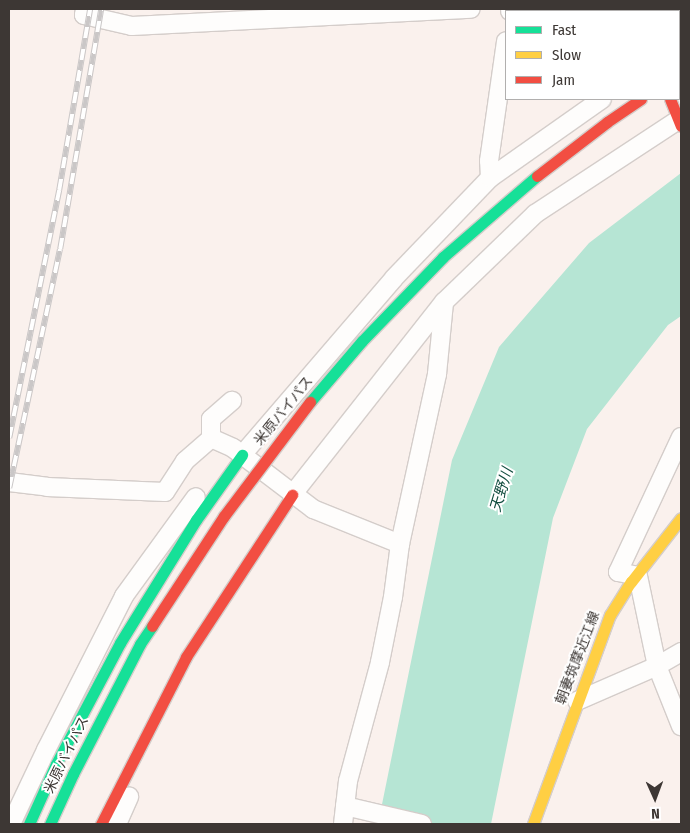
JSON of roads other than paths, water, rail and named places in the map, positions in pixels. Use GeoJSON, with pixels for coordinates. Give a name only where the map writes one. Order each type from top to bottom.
{"type":"FeatureCollection","features":[{"type":"Feature","properties":{"kind":"main road","name":"米原バイパス"},"geometry":{"type":"LineString","coordinates":[[50,824],[73,774],[140,644],[224,516],[290,426],[362,340],[443,257],[529,183],[607,122],[640,100]]}},
{"type":"Feature","properties":{"kind":"main road"},"geometry":{"type":"LineString","coordinates":[[670,100],[680,123]]}},
{"type":"Feature","properties":{"kind":"main road"},"geometry":{"type":"LineString","coordinates":[[29,824],[56,764],[120,642],[238,452]]}},
{"type":"Feature","properties":{"kind":"main road"},"geometry":{"type":"LineString","coordinates":[[101,824],[186,658],[238,578],[298,499]]}},
{"type":"Feature","properties":{"kind":"main road","name":"朝妻筑摩近江線"},"geometry":{"type":"LineString","coordinates":[[533,824],[610,615],[631,582],[638,576],[681,518]]}},
{"type":"Feature","properties":{"kind":"street"},"geometry":{"type":"LineString","coordinates":[[85,9],[84,14],[132,26],[471,9]]}},
{"type":"Feature","properties":{"kind":"street"},"geometry":{"type":"LineString","coordinates":[[490,178],[490,161],[505,48]]}},
{"type":"Feature","properties":{"kind":"street"},"geometry":{"type":"LineString","coordinates":[[11,824],[46,750],[124,596],[238,452],[394,278],[490,178],[601,100]]}},
{"type":"Feature","properties":{"kind":"street"},"geometry":{"type":"LineString","coordinates":[[117,824],[198,663],[298,499],[444,302],[536,214],[680,123]]}},
{"type":"Feature","properties":{"kind":"street"},"geometry":{"type":"LineString","coordinates":[[343,824],[354,808],[348,781],[380,662],[391,607],[400,544],[437,374],[444,302]]}},
{"type":"Feature","properties":{"kind":"street"},"geometry":{"type":"LineString","coordinates":[[212,438],[211,418],[232,401]]}},
{"type":"Feature","properties":{"kind":"street"},"geometry":{"type":"LineString","coordinates":[[681,437],[618,572],[638,576],[657,666],[681,726]]}},
{"type":"Feature","properties":{"kind":"street"},"geometry":{"type":"LineString","coordinates":[[212,438],[238,452],[313,509],[400,544]]}},
{"type":"Feature","properties":{"kind":"street"},"geometry":{"type":"LineString","coordinates":[[9,482],[47,487],[165,492],[185,461],[212,438]]}},
{"type":"Feature","properties":{"kind":"street"},"geometry":{"type":"LineString","coordinates":[[577,701],[657,666],[681,652]]}},
{"type":"Feature","properties":{"kind":"street"},"geometry":{"type":"LineString","coordinates":[[354,808],[422,824]]}},
{"type":"Feature","properties":{"kind":"water","name":"天野川"},"geometry":{"type":"Polygon","coordinates":[[[681,173],[681,316],[668,325],[587,429],[553,518],[491,824],[378,824],[452,460],[499,347],[589,243],[681,173]]]}},
{"type":"Feature","properties":{"kind":"railway"},"geometry":{"type":"LineString","coordinates":[[9,438],[59,190],[90,9]]}},
{"type":"Feature","properties":{"kind":"railway"},"geometry":{"type":"LineString","coordinates":[[9,488],[60,249],[101,9]]}}]}
